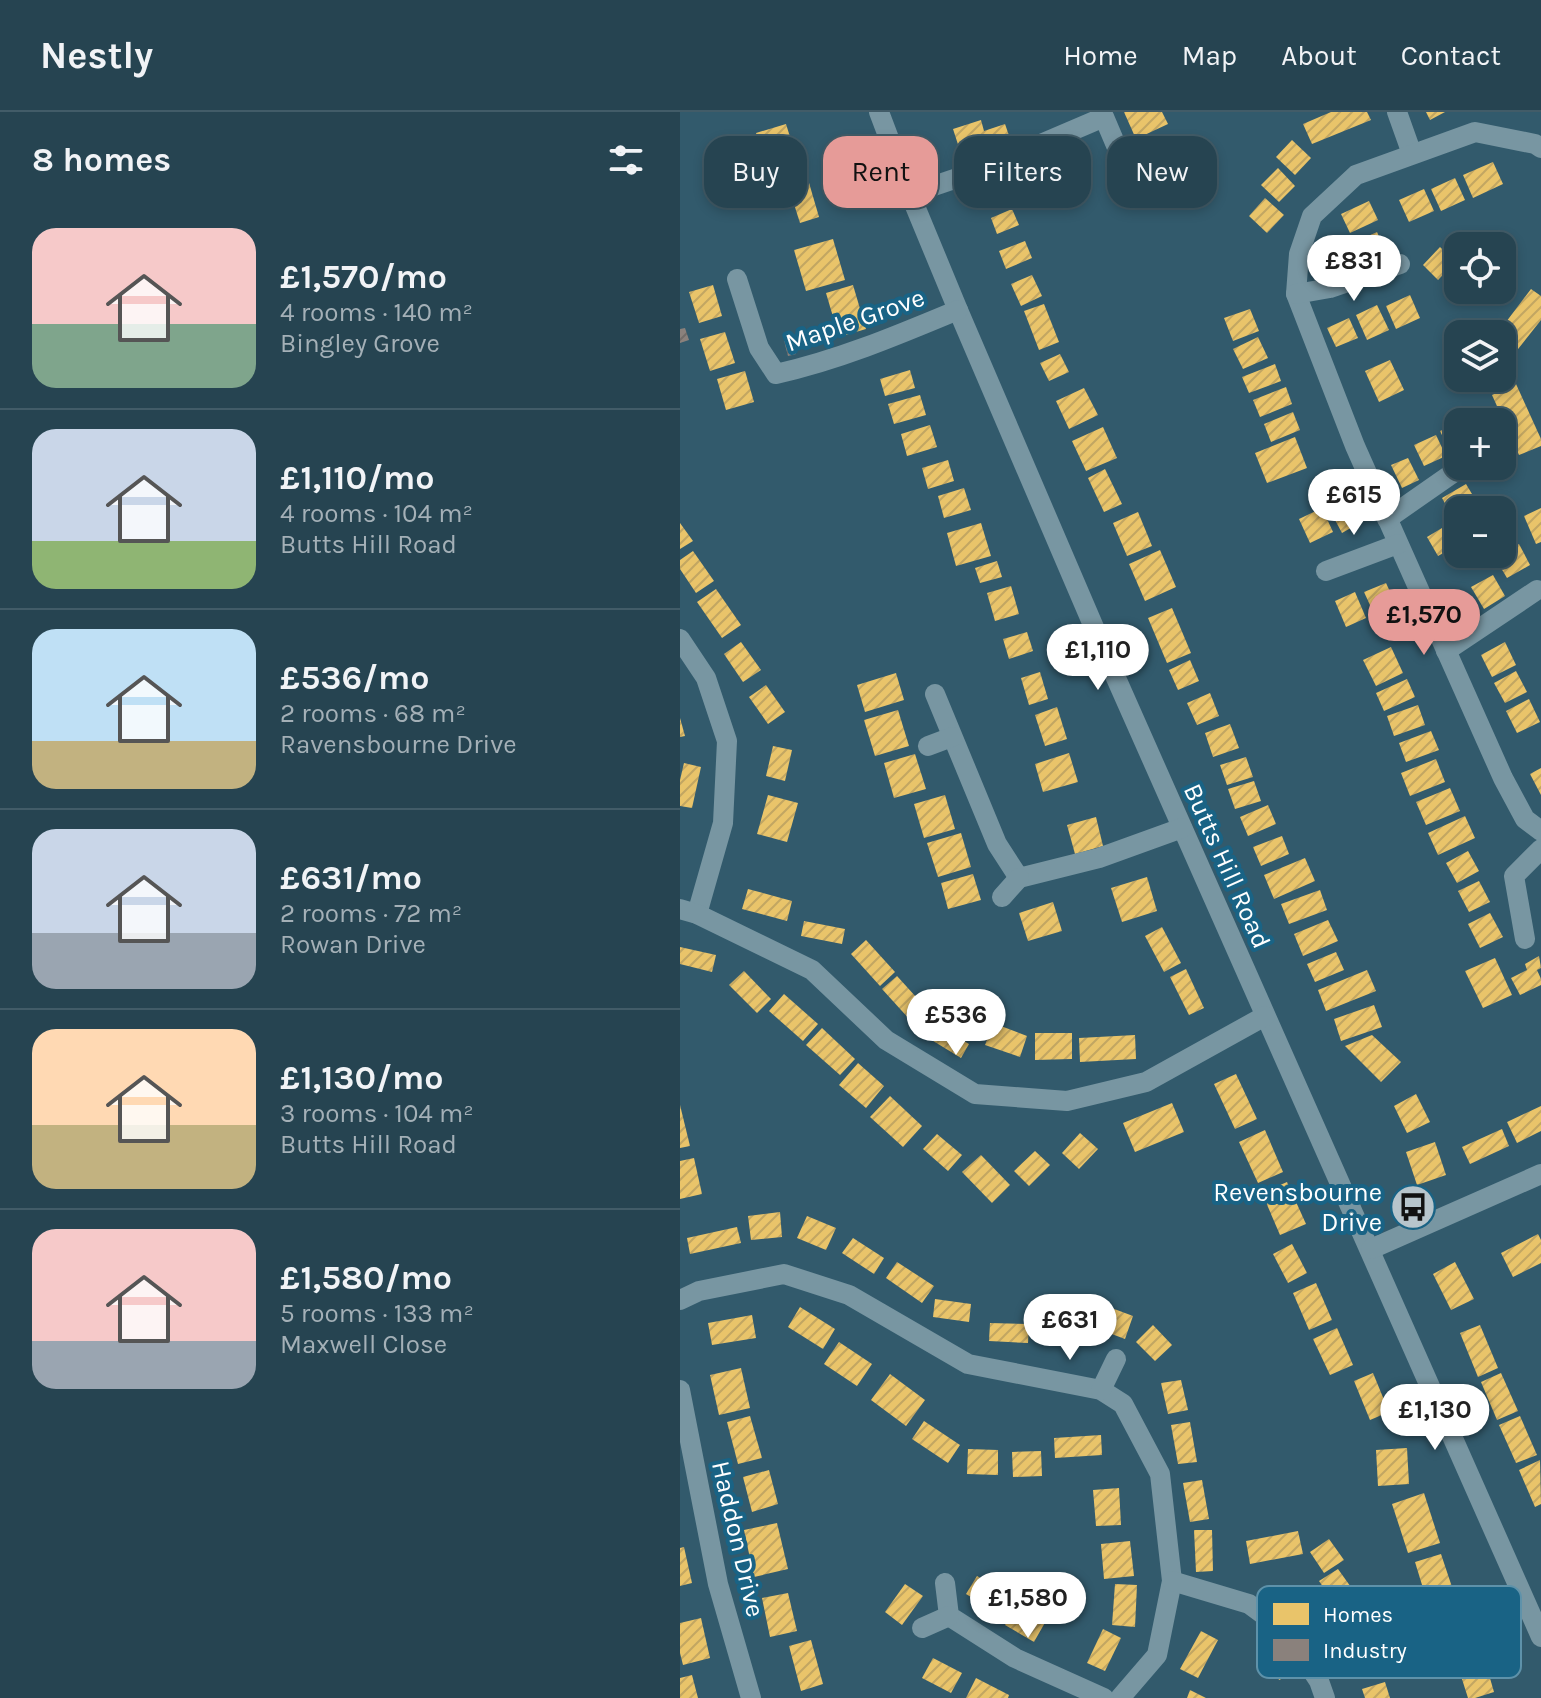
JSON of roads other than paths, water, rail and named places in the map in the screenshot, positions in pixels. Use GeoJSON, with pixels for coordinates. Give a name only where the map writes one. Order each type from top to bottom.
{"type":"FeatureCollection","features":[{"type":"Feature","properties":{"kind":"street","name":"Butts Hill Road"},"geometry":{"type":"LineString","coordinates":[[879,112],[888,136]]}},
{"type":"Feature","properties":{"kind":"street"},"geometry":{"type":"LineString","coordinates":[[1397,112],[1412,154]]}},
{"type":"Feature","properties":{"kind":"street"},"geometry":{"type":"LineString","coordinates":[[938,185],[978,171],[1104,114],[1113,136]]}},
{"type":"Feature","properties":{"kind":"street"},"geometry":{"type":"LineString","coordinates":[[1541,148],[1535,144],[1475,132],[1356,175],[1312,216],[1299,254],[1296,294],[1355,446],[1503,778],[1525,819],[1541,830]]}},
{"type":"Feature","properties":{"kind":"street","name":"Butts Hill Road"},"geometry":{"type":"LineString","coordinates":[[916,208],[1108,660],[1519,1586]]}},
{"type":"Feature","properties":{"kind":"street"},"geometry":{"type":"LineString","coordinates":[[1296,294],[1330,288],[1400,264]]}},
{"type":"Feature","properties":{"kind":"street","name":"Maple Grove"},"geometry":{"type":"LineString","coordinates":[[737,279],[759,348],[776,374],[874,345],[958,310]]}},
{"type":"Feature","properties":{"kind":"street"},"geometry":{"type":"LineString","coordinates":[[1387,519],[1444,479]]}},
{"type":"Feature","properties":{"kind":"street"},"geometry":{"type":"LineString","coordinates":[[1326,571],[1398,544]]}},
{"type":"Feature","properties":{"kind":"street"},"geometry":{"type":"LineString","coordinates":[[1446,651],[1537,590]]}},
{"type":"Feature","properties":{"kind":"street"},"geometry":{"type":"LineString","coordinates":[[680,639],[706,678],[727,741],[723,823],[688,911],[812,970],[886,1040],[975,1094],[1067,1101],[1146,1082],[1265,1016]]}},
{"type":"Feature","properties":{"kind":"street"},"geometry":{"type":"LineString","coordinates":[[935,694],[997,844],[1019,878]]}},
{"type":"Feature","properties":{"kind":"street"},"geometry":{"type":"LineString","coordinates":[[928,746],[952,737]]}},
{"type":"Feature","properties":{"kind":"street"},"geometry":{"type":"LineString","coordinates":[[1002,897],[1019,878],[1099,858],[1182,828]]}},
{"type":"Feature","properties":{"kind":"street"},"geometry":{"type":"LineString","coordinates":[[1525,939],[1514,876],[1541,849]]}},
{"type":"Feature","properties":{"kind":"street"},"geometry":{"type":"LineString","coordinates":[[1371,1249],[1541,1174]]}},
{"type":"Feature","properties":{"kind":"street"},"geometry":{"type":"LineString","coordinates":[[680,1300],[699,1291],[784,1274],[849,1295],[968,1364],[1101,1390],[1123,1404],[1160,1474],[1172,1581],[1157,1655],[1120,1698]]}},
{"type":"Feature","properties":{"kind":"street"},"geometry":{"type":"LineString","coordinates":[[1101,1390],[1116,1359]]}},
{"type":"Feature","properties":{"kind":"street","name":"Haddon Drive"},"geometry":{"type":"LineString","coordinates":[[680,1390],[718,1584],[751,1698]]}},
{"type":"Feature","properties":{"kind":"street"},"geometry":{"type":"LineString","coordinates":[[1172,1581],[1249,1604],[1257,1610]]}},
{"type":"Feature","properties":{"kind":"street"},"geometry":{"type":"LineString","coordinates":[[945,1583],[949,1616]]}},
{"type":"Feature","properties":{"kind":"street","name":"Butts Hill Road"},"geometry":{"type":"LineString","coordinates":[[1521,1591],[1541,1637]]}},
{"type":"Feature","properties":{"kind":"street"},"geometry":{"type":"LineString","coordinates":[[922,1628],[949,1616]]}},
{"type":"Feature","properties":{"kind":"street"},"geometry":{"type":"LineString","coordinates":[[949,1616],[1015,1658],[1104,1698]]}},
{"type":"Feature","properties":{"kind":"street"},"geometry":{"type":"LineString","coordinates":[[1317,1678],[1325,1698]]}},
{"type":"Feature","properties":{"kind":"place","name":"Revensbourne Drive"},"geometry":{"type":"Point","coordinates":[1413,1207]}}]}
